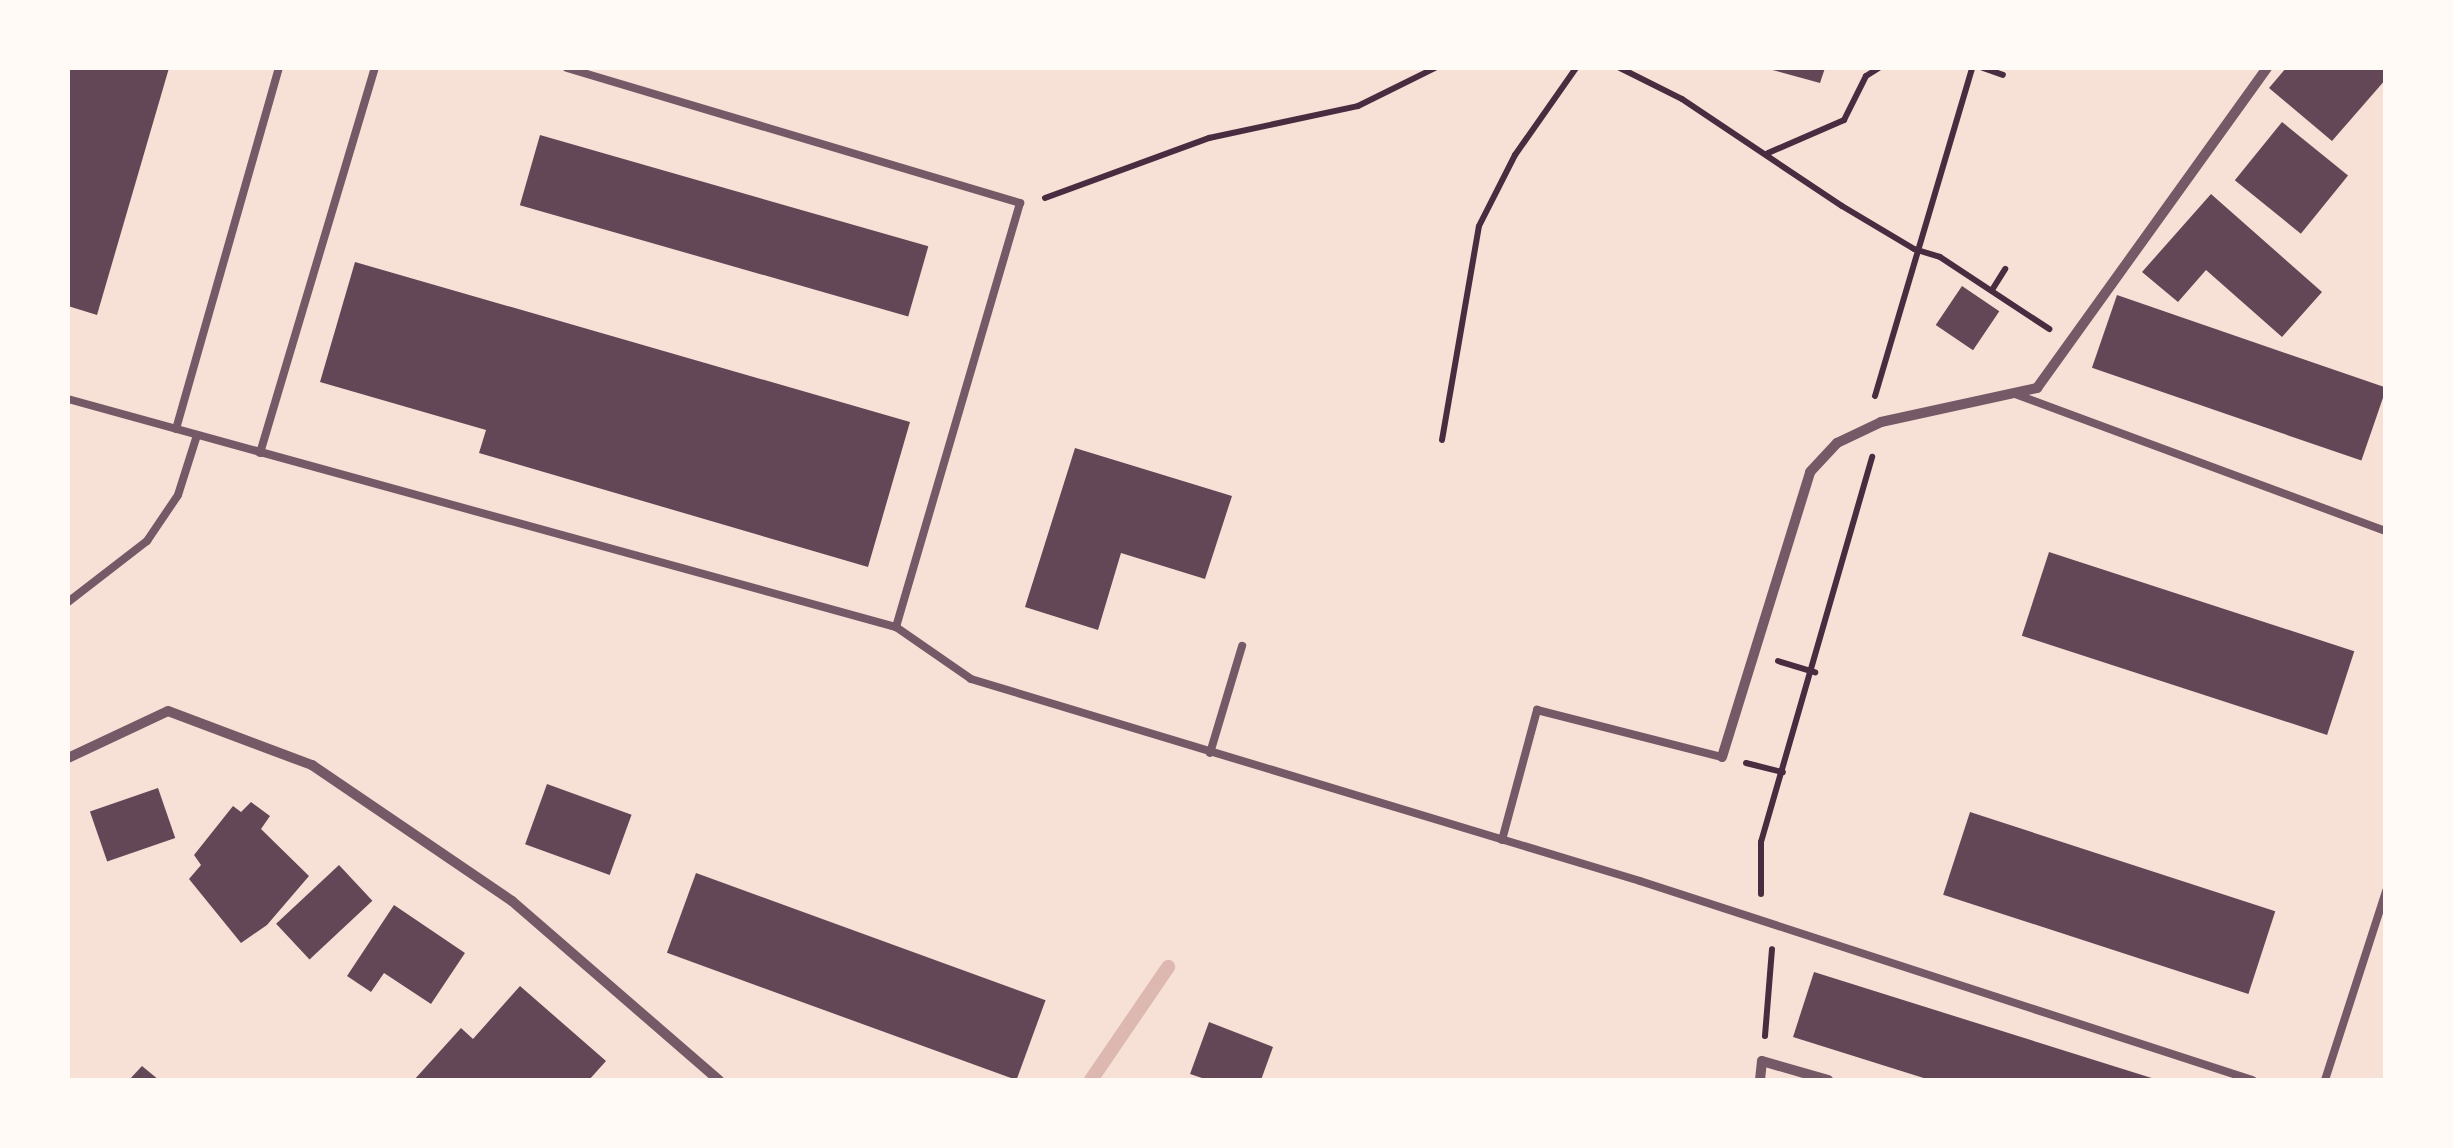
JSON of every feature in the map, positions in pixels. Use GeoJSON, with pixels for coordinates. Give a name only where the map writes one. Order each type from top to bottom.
{"type":"FeatureCollection","features":[{"type":"Feature","properties":{"kind":"street"},"geometry":{"type":"LineString","coordinates":[[1722,756],[1810,472],[1837,443],[1881,422],[2037,388],[2267,68]]}},
{"type":"Feature","properties":{"kind":"street"},"geometry":{"type":"LineString","coordinates":[[68,758],[168,711],[312,765],[512,901],[720,1080]]}},
{"type":"Feature","properties":{"kind":"street"},"geometry":{"type":"LineString","coordinates":[[1760,1080],[1762,1060],[1828,1080]]}},
{"type":"Feature","properties":{"kind":"lane"},"geometry":{"type":"LineString","coordinates":[[176,430],[279,68]]}},
{"type":"Feature","properties":{"kind":"lane"},"geometry":{"type":"LineString","coordinates":[[260,453],[375,68]]}},
{"type":"Feature","properties":{"kind":"lane"},"geometry":{"type":"LineString","coordinates":[[568,68],[1020,203],[896,627]]}},
{"type":"Feature","properties":{"kind":"lane"},"geometry":{"type":"LineString","coordinates":[[2014,394],[2386,531]]}},
{"type":"Feature","properties":{"kind":"lane"},"geometry":{"type":"LineString","coordinates":[[68,400],[896,627],[971,680],[1761,920],[2252,1080]]}},
{"type":"Feature","properties":{"kind":"lane"},"geometry":{"type":"LineString","coordinates":[[68,602],[147,541],[178,495],[197,435]]}},
{"type":"Feature","properties":{"kind":"lane"},"geometry":{"type":"LineString","coordinates":[[1210,753],[1242,646]]}},
{"type":"Feature","properties":{"kind":"lane"},"geometry":{"type":"LineString","coordinates":[[1502,840],[1538,710],[1722,756]]}},
{"type":"Feature","properties":{"kind":"lane"},"geometry":{"type":"LineString","coordinates":[[2326,1080],[2386,891]]}},
{"type":"Feature","properties":{"kind":"path"},"geometry":{"type":"LineString","coordinates":[[1020,203],[1072,192],[1209,138],[1358,106],[1436,68]]}},
{"type":"Feature","properties":{"kind":"path"},"geometry":{"type":"LineString","coordinates":[[1442,440],[1479,226],[1515,155],[1576,68]]}},
{"type":"Feature","properties":{"kind":"path"},"geometry":{"type":"LineString","coordinates":[[1620,68],[1767,154],[1914,249],[1940,257],[2070,343]]}},
{"type":"Feature","properties":{"kind":"path"},"geometry":{"type":"LineString","coordinates":[[1767,154],[1844,120],[1866,76],[1879,68]]}},
{"type":"Feature","properties":{"kind":"path"},"geometry":{"type":"LineString","coordinates":[[1762,1060],[1773,971],[1761,920],[1762,842],[1815,672],[1881,422],[1873,390],[1972,68]]}},
{"type":"Feature","properties":{"kind":"path"},"geometry":{"type":"LineString","coordinates":[[1983,68],[2003,75]]}},
{"type":"Feature","properties":{"kind":"path"},"geometry":{"type":"LineString","coordinates":[[1992,290],[2005,269]]}},
{"type":"Feature","properties":{"kind":"building"},"geometry":{"type":"Polygon","coordinates":[[[68,68],[169,68],[97,315],[68,306],[68,68]]]}},
{"type":"Feature","properties":{"kind":"building"},"geometry":{"type":"Polygon","coordinates":[[[1769,68],[1825,68],[1820,83],[1769,68]]]}},
{"type":"Feature","properties":{"kind":"building"},"geometry":{"type":"Polygon","coordinates":[[[2286,68],[2386,68],[2386,79],[2332,141],[2269,88],[2286,68]]]}},
{"type":"Feature","properties":{"kind":"building"},"geometry":{"type":"Polygon","coordinates":[[[2282,122],[2348,175],[2301,234],[2235,180],[2282,122]]]}},
{"type":"Feature","properties":{"kind":"building"},"geometry":{"type":"Polygon","coordinates":[[[540,135],[928,246],[908,317],[520,205],[540,135]]]}},
{"type":"Feature","properties":{"kind":"building"},"geometry":{"type":"Polygon","coordinates":[[[2211,194],[2322,292],[2282,337],[2206,270],[2178,302],[2142,272],[2211,194]]]}},
{"type":"Feature","properties":{"kind":"building"},"geometry":{"type":"Polygon","coordinates":[[[355,262],[910,422],[868,567],[479,453],[486,430],[320,382],[355,262]]]}},
{"type":"Feature","properties":{"kind":"building"},"geometry":{"type":"Polygon","coordinates":[[[1962,286],[1999,311],[1973,350],[1936,325],[1962,286]]]}},
{"type":"Feature","properties":{"kind":"building"},"geometry":{"type":"Polygon","coordinates":[[[2117,295],[2386,388],[2361,461],[2092,368],[2117,295]]]}},
{"type":"Feature","properties":{"kind":"building"},"geometry":{"type":"Polygon","coordinates":[[[1075,448],[1232,496],[1205,579],[1121,553],[1098,630],[1025,607],[1075,448]]]}},
{"type":"Feature","properties":{"kind":"building"},"geometry":{"type":"Polygon","coordinates":[[[2049,552],[2354,651],[2327,735],[2022,636],[2049,552]]]}},
{"type":"Feature","properties":{"kind":"building"},"geometry":{"type":"Polygon","coordinates":[[[547,784],[632,815],[610,875],[525,844],[547,784]]]}},
{"type":"Feature","properties":{"kind":"building"},"geometry":{"type":"Polygon","coordinates":[[[158,788],[175,838],[107,862],[90,811],[158,788]]]}},
{"type":"Feature","properties":{"kind":"building"},"geometry":{"type":"Polygon","coordinates":[[[251,802],[270,816],[261,829],[309,876],[267,925],[241,943],[189,879],[201,865],[194,855],[233,806],[241,812],[251,802]]]}},
{"type":"Feature","properties":{"kind":"building"},"geometry":{"type":"Polygon","coordinates":[[[1970,812],[2275,911],[2248,994],[1943,895],[1970,812]]]}},
{"type":"Feature","properties":{"kind":"building"},"geometry":{"type":"Polygon","coordinates":[[[339,865],[372,901],[310,959],[276,924],[339,865]]]}},
{"type":"Feature","properties":{"kind":"building"},"geometry":{"type":"Polygon","coordinates":[[[696,873],[1046,1000],[1016,1080],[667,953],[696,873]]]}},
{"type":"Feature","properties":{"kind":"building"},"geometry":{"type":"Polygon","coordinates":[[[394,905],[465,953],[431,1004],[384,973],[371,992],[347,976],[394,905]]]}},
{"type":"Feature","properties":{"kind":"building"},"geometry":{"type":"Polygon","coordinates":[[[1814,972],[2158,1080],[1930,1080],[1793,1037],[1814,972]]]}},
{"type":"Feature","properties":{"kind":"building"},"geometry":{"type":"Polygon","coordinates":[[[520,986],[606,1061],[589,1080],[414,1080],[461,1028],[473,1039],[520,986]]]}},
{"type":"Feature","properties":{"kind":"building"},"geometry":{"type":"Polygon","coordinates":[[[1209,1022],[1273,1047],[1261,1080],[1208,1080],[1190,1074],[1209,1022]]]}},
{"type":"Feature","properties":{"kind":"building"},"geometry":{"type":"Polygon","coordinates":[[[142,1066],[159,1080],[129,1080],[142,1066]]]}},
{"type":"Feature","properties":{"kind":"waterway"},"geometry":{"type":"LineString","coordinates":[[1091,1080],[1168,967]]}}]}
